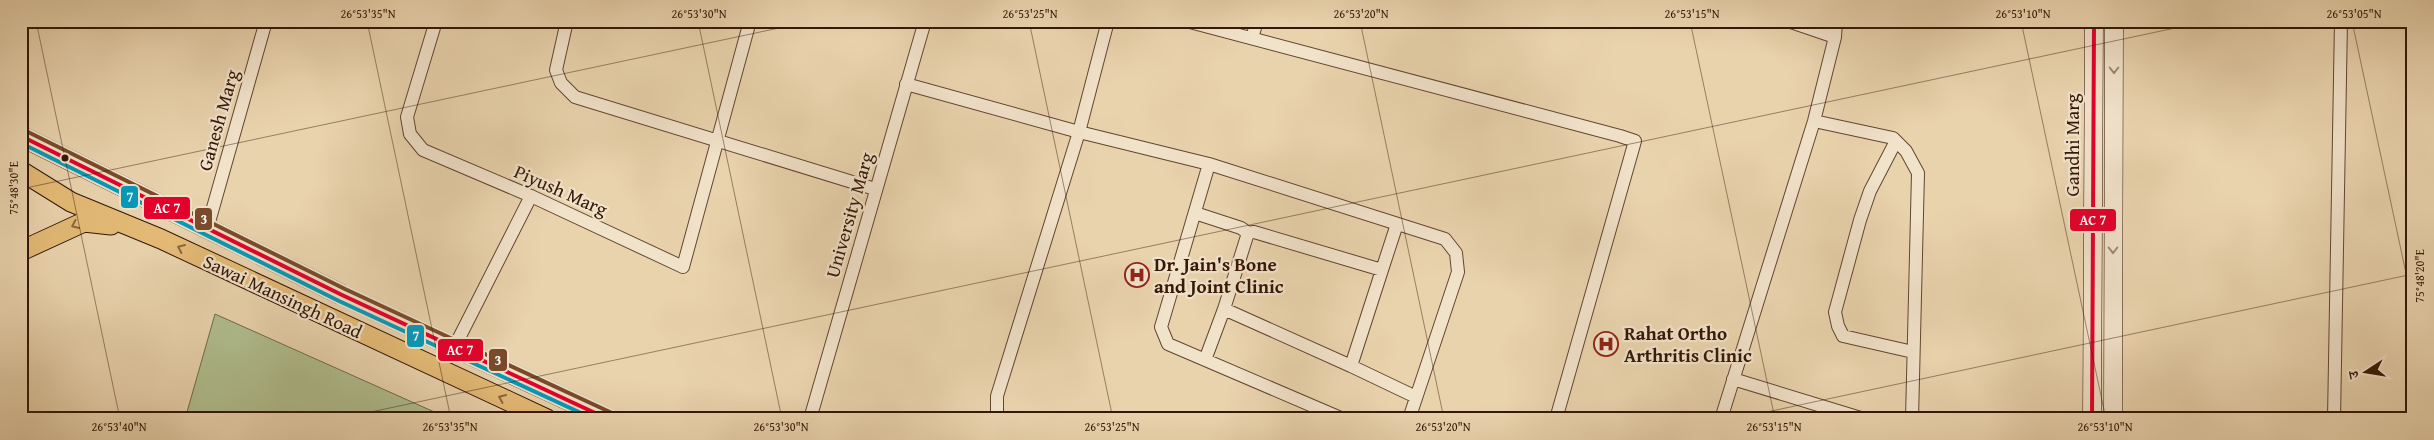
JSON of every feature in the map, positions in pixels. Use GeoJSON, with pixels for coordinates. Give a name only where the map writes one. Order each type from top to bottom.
{"type":"FeatureCollection","features":[{"type":"Feature","properties":{"kind":"main road","name":"Gandhi Marg"},"geometry":{"type":"LineString","coordinates":[[2092,419],[2094,21]]}},
{"type":"Feature","properties":{"kind":"main road"},"geometry":{"type":"LineString","coordinates":[[2113,419],[2114,21]]}},
{"type":"Feature","properties":{"kind":"main road"},"geometry":{"type":"LineString","coordinates":[[21,136],[53,150],[206,229],[609,419]]}},
{"type":"Feature","properties":{"kind":"main road","name":"Sawai Mansingh Road"},"geometry":{"type":"LineString","coordinates":[[21,172],[71,202],[140,229],[547,419]]}},
{"type":"Feature","properties":{"kind":"main road"},"geometry":{"type":"LineString","coordinates":[[21,251],[84,222],[140,229]]}},
{"type":"Feature","properties":{"kind":"street","name":"Ganesh Marg"},"geometry":{"type":"LineString","coordinates":[[206,229],[266,21]]}},
{"type":"Feature","properties":{"kind":"street","name":"Piyush Marg"},"geometry":{"type":"LineString","coordinates":[[436,21],[408,117],[410,134],[423,150],[531,196],[683,266],[718,140]]}},
{"type":"Feature","properties":{"kind":"street"},"geometry":{"type":"LineString","coordinates":[[567,21],[556,70],[561,83],[575,97],[875,189]]}},
{"type":"Feature","properties":{"kind":"street"},"geometry":{"type":"LineString","coordinates":[[718,140],[750,21]]}},
{"type":"Feature","properties":{"kind":"street","name":"University Marg"},"geometry":{"type":"LineString","coordinates":[[810,419],[925,21]]}},
{"type":"Feature","properties":{"kind":"street"},"geometry":{"type":"LineString","coordinates":[[997,419],[997,396],[1078,132],[1108,21]]}},
{"type":"Feature","properties":{"kind":"street"},"geometry":{"type":"LineString","coordinates":[[1186,21],[1620,136],[1635,142],[1556,419]]}},
{"type":"Feature","properties":{"kind":"street"},"geometry":{"type":"LineString","coordinates":[[1252,38],[1257,21]]}},
{"type":"Feature","properties":{"kind":"street"},"geometry":{"type":"LineString","coordinates":[[1788,21],[1835,38]]}},
{"type":"Feature","properties":{"kind":"street"},"geometry":{"type":"LineString","coordinates":[[1721,419],[1814,121],[1835,38],[1836,21]]}},
{"type":"Feature","properties":{"kind":"street"},"geometry":{"type":"LineString","coordinates":[[2334,419],[2341,21]]}},
{"type":"Feature","properties":{"kind":"street"},"geometry":{"type":"LineString","coordinates":[[906,84],[1078,132],[1210,164],[1445,239],[1456,254],[1458,272],[1409,419]]}},
{"type":"Feature","properties":{"kind":"street"},"geometry":{"type":"LineString","coordinates":[[1814,121],[1896,140],[1906,151],[1918,173],[1912,419]]}},
{"type":"Feature","properties":{"kind":"street"},"geometry":{"type":"LineString","coordinates":[[1896,140],[1870,191],[1860,220],[1835,312],[1838,326],[1843,336],[1913,352]]}},
{"type":"Feature","properties":{"kind":"street"},"geometry":{"type":"LineString","coordinates":[[1210,164],[1161,327],[1168,344],[1343,419]]}},
{"type":"Feature","properties":{"kind":"street"},"geometry":{"type":"LineString","coordinates":[[455,346],[531,196]]}},
{"type":"Feature","properties":{"kind":"street"},"geometry":{"type":"LineString","coordinates":[[1195,213],[1241,228],[1248,233],[1254,232],[1382,270]]}},
{"type":"Feature","properties":{"kind":"street"},"geometry":{"type":"LineString","coordinates":[[1351,366],[1397,224]]}},
{"type":"Feature","properties":{"kind":"street"},"geometry":{"type":"LineString","coordinates":[[1205,360],[1224,309],[1248,233]]}},
{"type":"Feature","properties":{"kind":"street"},"geometry":{"type":"LineString","coordinates":[[1224,309],[1416,397]]}},
{"type":"Feature","properties":{"kind":"street"},"geometry":{"type":"LineString","coordinates":[[1733,379],[1864,419]]}},
{"type":"Feature","properties":{"kind":"green space"},"geometry":{"type":"Polygon","coordinates":[[[215,314],[450,419],[185,419],[215,314]]]}},
{"type":"Feature","properties":{"kind":"transit line"},"geometry":{"type":"LineString","coordinates":[[2092,419],[2094,21]]}},
{"type":"Feature","properties":{"kind":"transit line","name":"3"},"geometry":{"type":"LineString","coordinates":[[24,130],[345,289],[612,413]]}},
{"type":"Feature","properties":{"kind":"transit line"},"geometry":{"type":"LineString","coordinates":[[21,136],[342,295],[608,419]]}},
{"type":"Feature","properties":{"kind":"transit line","name":"7"},"geometry":{"type":"LineString","coordinates":[[21,143],[339,301],[594,419]]}},
{"type":"Feature","properties":{"kind":"place","name":"Dr. Jain's Bone and Joint Clinic"},"geometry":{"type":"Point","coordinates":[1137,275]}},
{"type":"Feature","properties":{"kind":"place","name":"Rahat Ortho Arthritis Clinic"},"geometry":{"type":"Point","coordinates":[1606,344]}}]}
